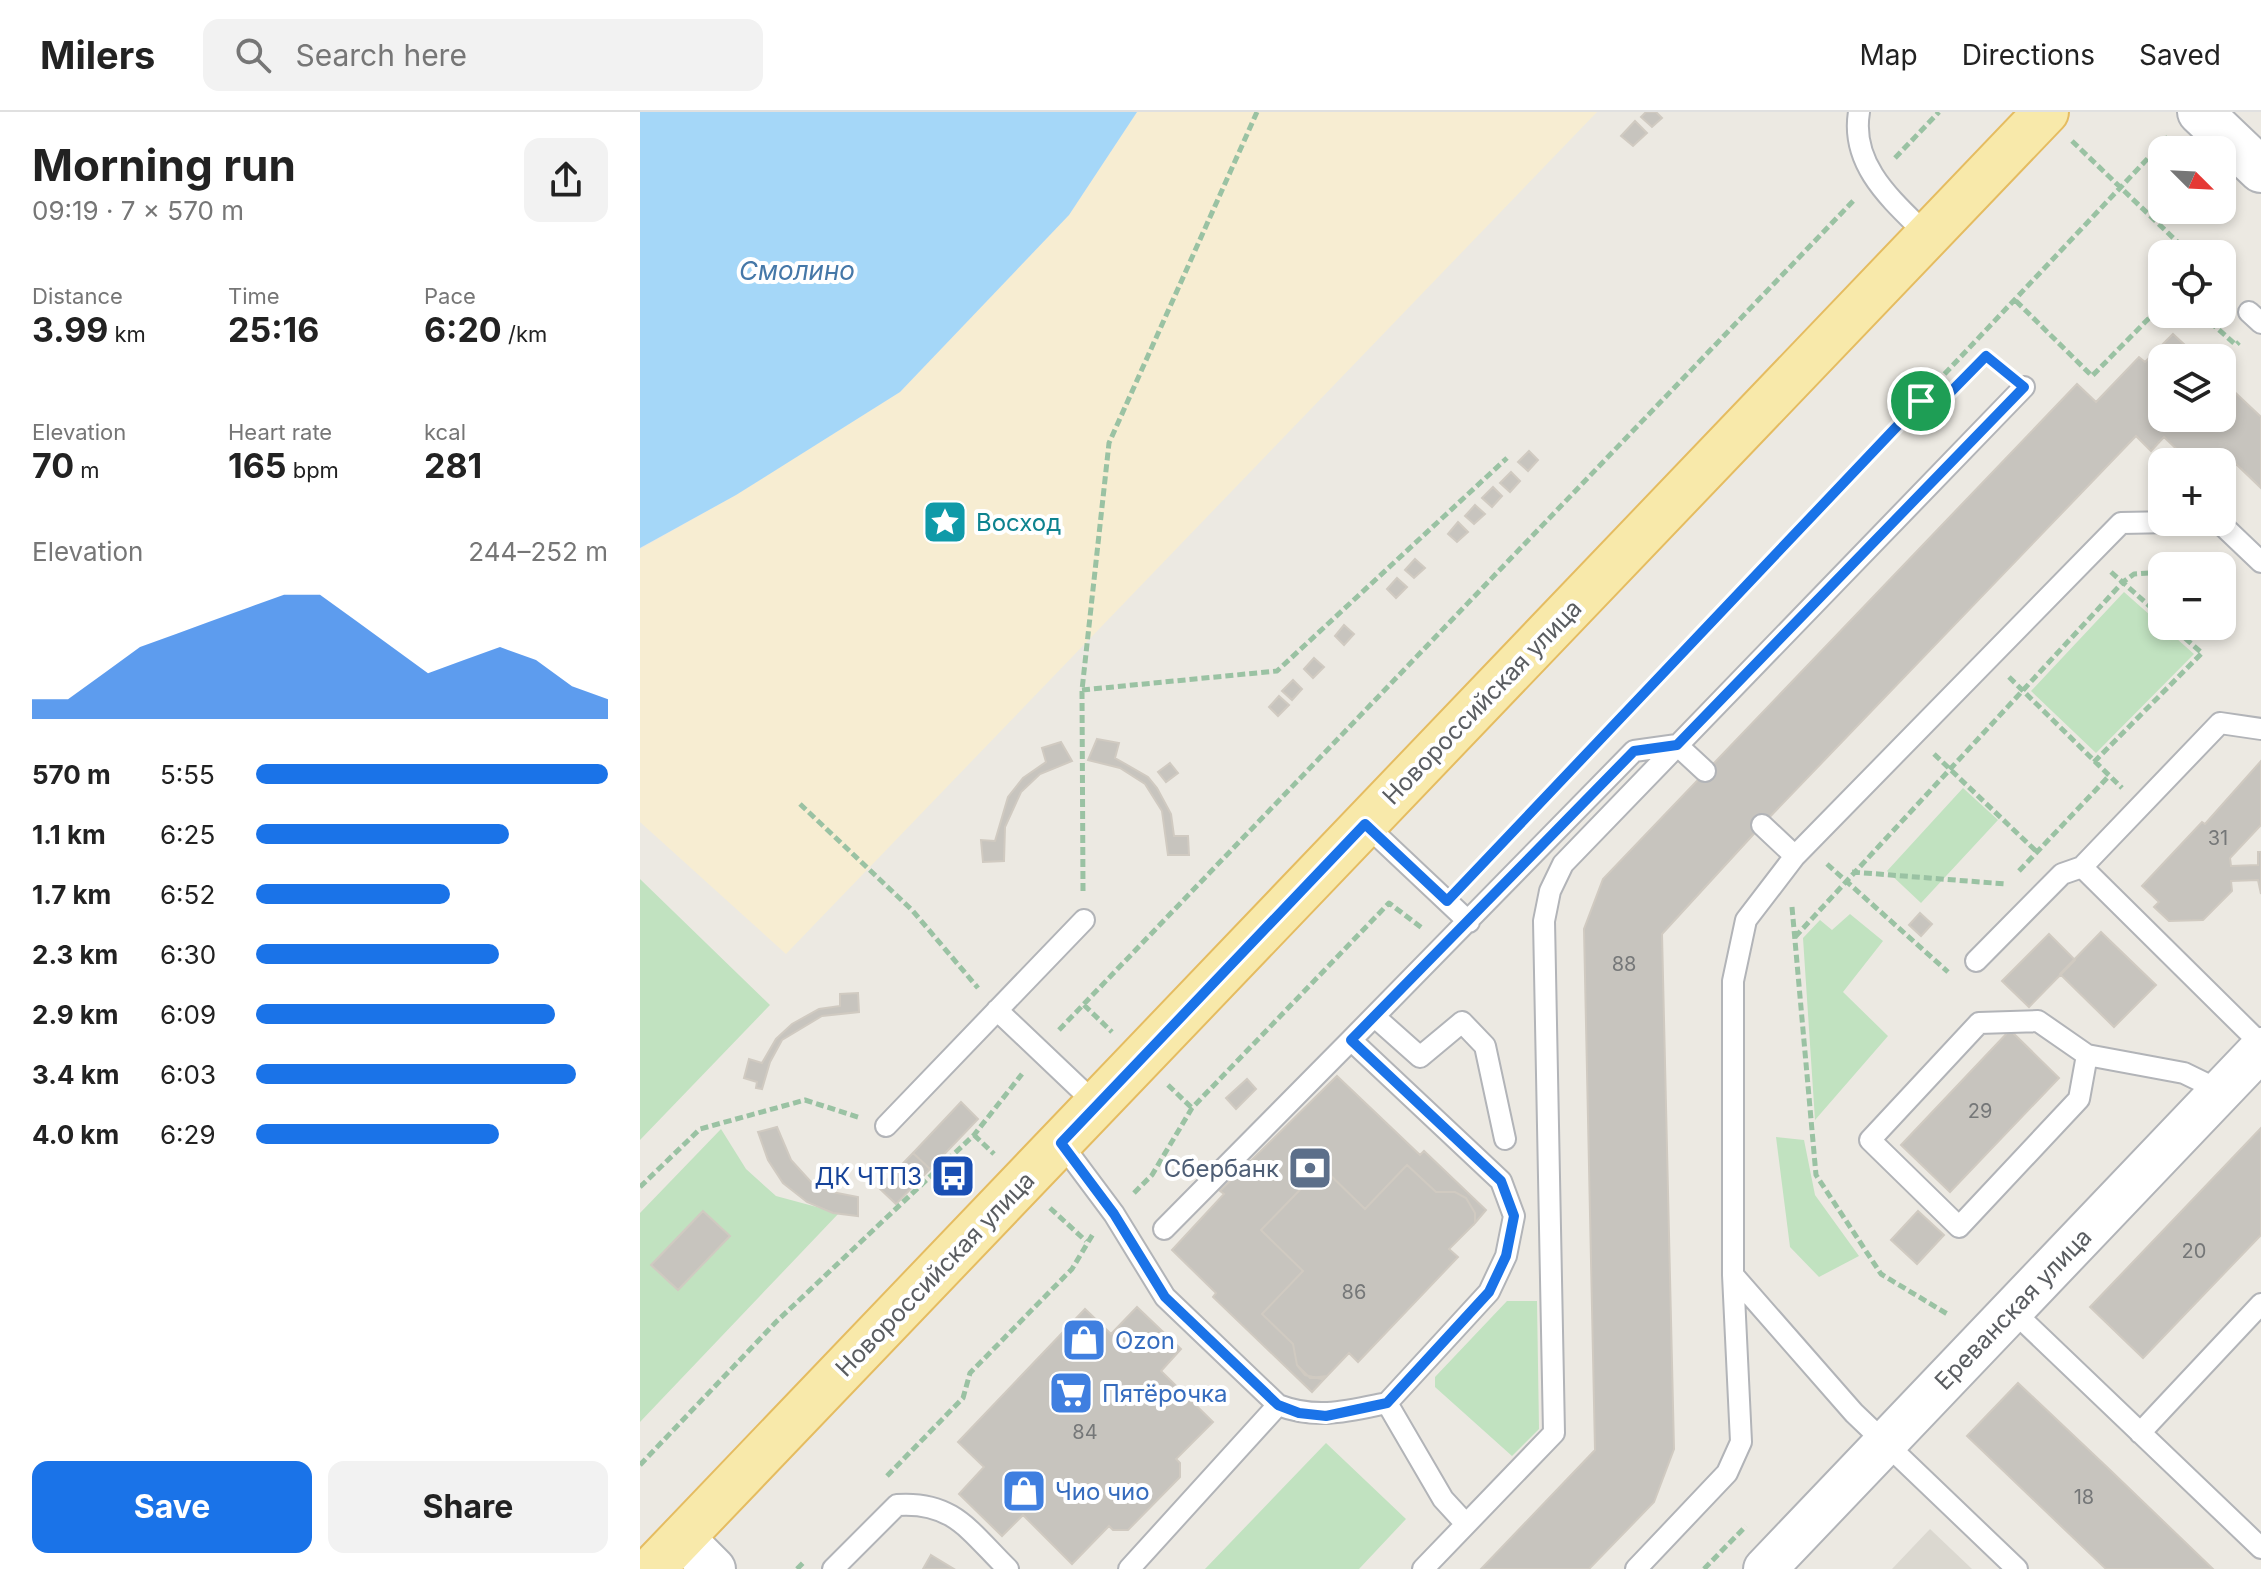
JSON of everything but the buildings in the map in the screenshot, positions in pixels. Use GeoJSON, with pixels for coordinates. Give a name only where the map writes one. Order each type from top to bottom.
{"type":"FeatureCollection","features":[{"type":"Feature","properties":{"kind":"main road","name":"Новороссийская улица"},"geometry":{"type":"LineString","coordinates":[[652,1569],[2045,113]]}},
{"type":"Feature","properties":{"kind":"street"},"geometry":{"type":"LineString","coordinates":[[2185,123],[2261,170]]}},
{"type":"Feature","properties":{"kind":"street","name":"Ереванская улица"},"geometry":{"type":"LineString","coordinates":[[1765,1569],[2261,1047]]}},
{"type":"Feature","properties":{"kind":"street"},"geometry":{"type":"LineString","coordinates":[[682,1537],[714,1569]]}},
{"type":"Feature","properties":{"kind":"lane"},"geometry":{"type":"LineString","coordinates":[[1859,112],[1856,132],[1873,180],[1928,236]]}},
{"type":"Feature","properties":{"kind":"lane"},"geometry":{"type":"LineString","coordinates":[[1423,1569],[1554,1433],[1544,921],[1550,891],[1563,864],[2024,387]]}},
{"type":"Feature","properties":{"kind":"lane"},"geometry":{"type":"LineString","coordinates":[[1636,1569],[1727,1473],[1741,1442],[1733,1275],[1733,981],[1746,920],[1797,855],[2121,523],[2148,522]]}},
{"type":"Feature","properties":{"kind":"lane"},"geometry":{"type":"LineString","coordinates":[[2234,536],[2261,562]]}},
{"type":"Feature","properties":{"kind":"lane"},"geometry":{"type":"LineString","coordinates":[[1976,961],[2062,874],[2082,867],[2220,723],[2261,729]]}},
{"type":"Feature","properties":{"kind":"lane"},"geometry":{"type":"LineString","coordinates":[[1677,745],[1705,771]]}},
{"type":"Feature","properties":{"kind":"lane"},"geometry":{"type":"LineString","coordinates":[[1164,1229],[1634,751],[1677,745]]}},
{"type":"Feature","properties":{"kind":"lane"},"geometry":{"type":"LineString","coordinates":[[1365,824],[1469,922]]}},
{"type":"Feature","properties":{"kind":"lane"},"geometry":{"type":"LineString","coordinates":[[1762,825],[1797,855]]}},
{"type":"Feature","properties":{"kind":"lane"},"geometry":{"type":"LineString","coordinates":[[2082,867],[2261,1047]]}},
{"type":"Feature","properties":{"kind":"lane"},"geometry":{"type":"LineString","coordinates":[[886,1126],[1084,920]]}},
{"type":"Feature","properties":{"kind":"lane"},"geometry":{"type":"LineString","coordinates":[[997,1010],[1097,1105]]}},
{"type":"Feature","properties":{"kind":"lane"},"geometry":{"type":"LineString","coordinates":[[1375,1017],[1420,1057],[1462,1022],[1485,1046],[1505,1139]]}},
{"type":"Feature","properties":{"kind":"lane"},"geometry":{"type":"LineString","coordinates":[[2087,1055],[2079,1099],[1959,1227],[1870,1140],[1979,1023],[2038,1021],[2087,1055],[2184,1073],[2221,1091]]}},
{"type":"Feature","properties":{"kind":"lane"},"geometry":{"type":"LineString","coordinates":[[1061,1143],[1114,1214],[1165,1297],[1278,1405],[1299,1413],[1326,1416],[1387,1403],[1489,1292],[1506,1256],[1514,1216],[1501,1181],[1351,1040]]}},
{"type":"Feature","properties":{"kind":"lane"},"geometry":{"type":"LineString","coordinates":[[1733,1275],[1854,1413],[2017,1569]]}},
{"type":"Feature","properties":{"kind":"lane"},"geometry":{"type":"LineString","coordinates":[[2140,1433],[2261,1304]]}},
{"type":"Feature","properties":{"kind":"lane"},"geometry":{"type":"LineString","coordinates":[[2012,1310],[2261,1548]]}},
{"type":"Feature","properties":{"kind":"lane"},"geometry":{"type":"LineString","coordinates":[[1387,1403],[1443,1499],[1466,1524]]}},
{"type":"Feature","properties":{"kind":"lane"},"geometry":{"type":"LineString","coordinates":[[1129,1569],[1278,1405]]}},
{"type":"Feature","properties":{"kind":"lane"},"geometry":{"type":"LineString","coordinates":[[833,1569],[897,1505],[925,1503],[951,1514],[1008,1569]]}},
{"type":"Feature","properties":{"kind":"path"},"geometry":{"type":"LineString","coordinates":[[1084,920],[1082,690],[1109,443],[1257,112]]}},
{"type":"Feature","properties":{"kind":"path"},"geometry":{"type":"LineString","coordinates":[[640,1465],[776,1322],[974,1135],[1039,1051],[1939,112]]}},
{"type":"Feature","properties":{"kind":"path"},"geometry":{"type":"LineString","coordinates":[[2045,113],[2176,240]]}},
{"type":"Feature","properties":{"kind":"path"},"geometry":{"type":"LineString","coordinates":[[1598,742],[2185,123]]}},
{"type":"Feature","properties":{"kind":"path"},"geometry":{"type":"LineString","coordinates":[[2016,301],[2092,376],[2148,319]]}},
{"type":"Feature","properties":{"kind":"path"},"geometry":{"type":"LineString","coordinates":[[1921,401],[1932,411],[1986,356],[2024,387]]}},
{"type":"Feature","properties":{"kind":"path"},"geometry":{"type":"LineString","coordinates":[[1082,690],[1277,671],[1507,458]]}},
{"type":"Feature","properties":{"kind":"path"},"geometry":{"type":"LineString","coordinates":[[2091,554],[2148,604]]}},
{"type":"Feature","properties":{"kind":"path"},"geometry":{"type":"LineString","coordinates":[[1795,937],[2123,582],[2134,574],[2148,573]]}},
{"type":"Feature","properties":{"kind":"path"},"geometry":{"type":"LineString","coordinates":[[2094,762],[2202,653],[2187,640]]}},
{"type":"Feature","properties":{"kind":"path"},"geometry":{"type":"LineString","coordinates":[[1990,658],[2141,805]]}},
{"type":"Feature","properties":{"kind":"path"},"geometry":{"type":"LineString","coordinates":[[1915,736],[2062,874]]}},
{"type":"Feature","properties":{"kind":"path"},"geometry":{"type":"LineString","coordinates":[[1852,872],[2004,887],[2109,776]]}},
{"type":"Feature","properties":{"kind":"path"},"geometry":{"type":"LineString","coordinates":[[800,804],[912,910],[997,1010]]}},
{"type":"Feature","properties":{"kind":"path"},"geometry":{"type":"LineString","coordinates":[[1949,1315],[1881,1274],[1816,1175],[1795,937],[1797,855],[1845,880],[1958,981]]}},
{"type":"Feature","properties":{"kind":"path"},"geometry":{"type":"LineString","coordinates":[[885,1478],[963,1398],[970,1373],[1072,1269],[1086,1241],[1152,1175],[1192,1108],[1389,903],[1421,929],[1447,901]]}},
{"type":"Feature","properties":{"kind":"path"},"geometry":{"type":"LineString","coordinates":[[640,1187],[700,1129],[805,1100],[886,1126]]}},
{"type":"Feature","properties":{"kind":"path"},"geometry":{"type":"LineString","coordinates":[[797,1569],[808,1558]]}},
{"type":"Feature","properties":{"kind":"shaded area"},"geometry":{"type":"Polygon","coordinates":[[[1930,1529],[1972,1569],[1892,1569],[1930,1529]]]}},
{"type":"Feature","properties":{"kind":"green space"},"geometry":{"type":"Polygon","coordinates":[[[2124,592],[2148,613],[2148,640],[2178,640],[2194,654],[2096,753],[2031,691],[2124,592]]]}},
{"type":"Feature","properties":{"kind":"green space"},"geometry":{"type":"Polygon","coordinates":[[[1963,788],[1998,820],[1921,903],[1887,871],[1963,788]]]}},
{"type":"Feature","properties":{"kind":"green space"},"geometry":{"type":"Polygon","coordinates":[[[640,879],[770,1005],[640,1140],[640,879]]]}},
{"type":"Feature","properties":{"kind":"green space"},"geometry":{"type":"Polygon","coordinates":[[[1850,914],[1883,941],[1843,992],[1888,1036],[1815,1120],[1803,938],[1820,920],[1832,930],[1850,914]]]}},
{"type":"Feature","properties":{"kind":"green space"},"geometry":{"type":"Polygon","coordinates":[[[721,1129],[746,1169],[776,1196],[839,1213],[640,1422],[640,1213],[721,1129]]]}},
{"type":"Feature","properties":{"kind":"green space"},"geometry":{"type":"Polygon","coordinates":[[[1776,1137],[1804,1140],[1815,1195],[1859,1256],[1819,1277],[1790,1247],[1776,1137]]]}},
{"type":"Feature","properties":{"kind":"green space"},"geometry":{"type":"Polygon","coordinates":[[[1507,1301],[1537,1301],[1539,1429],[1512,1456],[1435,1387],[1435,1377],[1507,1301]]]}},
{"type":"Feature","properties":{"kind":"green space"},"geometry":{"type":"Polygon","coordinates":[[[1326,1443],[1406,1519],[1359,1569],[1205,1569],[1326,1443]]]}},
{"type":"Feature","properties":{"kind":"sand","name":"Восход"},"geometry":{"type":"Polygon","coordinates":[[[1137,112],[1597,112],[786,954],[640,822],[640,549],[736,495],[900,392],[1069,215],[1137,112]]]}},
{"type":"Feature","properties":{"kind":"water","name":"Смолино"},"geometry":{"type":"Polygon","coordinates":[[[640,112],[1137,112],[1069,215],[900,392],[736,495],[640,548],[640,112]]]}},
{"type":"Feature","properties":{"kind":"place","name":"Восход"},"geometry":{"type":"Point","coordinates":[945,522]}},
{"type":"Feature","properties":{"kind":"place","name":"Сбербанк"},"geometry":{"type":"Point","coordinates":[1310,1168]}},
{"type":"Feature","properties":{"kind":"place","name":"ДК ЧТПЗ"},"geometry":{"type":"Point","coordinates":[953,1176]}},
{"type":"Feature","properties":{"kind":"place","name":"Ozon"},"geometry":{"type":"Point","coordinates":[1084,1340]}},
{"type":"Feature","properties":{"kind":"place","name":"Пятёрочка"},"geometry":{"type":"Point","coordinates":[1071,1393]}},
{"type":"Feature","properties":{"kind":"place","name":"Чио чио"},"geometry":{"type":"Point","coordinates":[1024,1491]}},
{"type":"Feature","properties":{"kind":"route"},"geometry":{"type":"LineString","coordinates":[[1986,356],[2024,387],[1677,745],[1634,751],[1351,1040],[1501,1181],[1514,1216],[1506,1256],[1489,1292],[1387,1403],[1326,1416],[1299,1413],[1278,1405],[1165,1297],[1114,1214],[1061,1143],[1365,824],[1447,901],[1921,401],[1932,411],[1986,356]]}}]}
